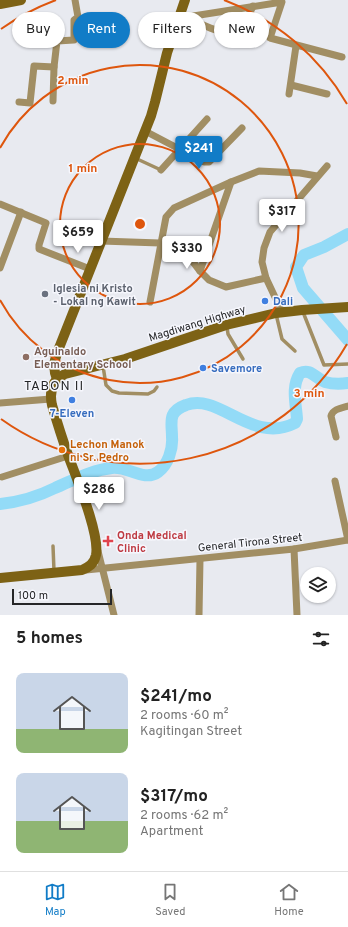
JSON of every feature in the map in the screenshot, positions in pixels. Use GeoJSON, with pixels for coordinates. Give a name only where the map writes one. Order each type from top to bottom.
{"type":"FeatureCollection","features":[{"type":"Feature","properties":{"kind":"main road"},"geometry":{"type":"LineString","coordinates":[[0,4],[21,0]]}},
{"type":"Feature","properties":{"kind":"main road"},"geometry":{"type":"LineString","coordinates":[[184,12],[185,0]]}},
{"type":"Feature","properties":{"kind":"main road"},"geometry":{"type":"LineString","coordinates":[[0,578],[54,574],[82,570],[90,566],[95,560],[96,545],[90,519],[74,469],[68,456],[51,399],[52,387],[57,379],[53,369],[90,269],[156,102],[169,48]]}},
{"type":"Feature","properties":{"kind":"main road","name":"Magdiwang Highway"},"geometry":{"type":"LineString","coordinates":[[57,379],[65,374],[125,359],[226,325],[279,313],[348,307]]}},
{"type":"Feature","properties":{"kind":"street"},"geometry":{"type":"LineString","coordinates":[[53,101],[54,67],[57,41],[74,40],[74,20],[78,17],[75,0]]}},
{"type":"Feature","properties":{"kind":"street"},"geometry":{"type":"LineString","coordinates":[[206,13],[282,1],[270,38],[342,57]]}},
{"type":"Feature","properties":{"kind":"street"},"geometry":{"type":"LineString","coordinates":[[206,26],[224,33],[234,31],[245,19],[253,6]]}},
{"type":"Feature","properties":{"kind":"street"},"geometry":{"type":"LineString","coordinates":[[289,94],[296,46]]}},
{"type":"Feature","properties":{"kind":"street"},"geometry":{"type":"LineString","coordinates":[[19,102],[30,103],[34,66],[54,67]]}},
{"type":"Feature","properties":{"kind":"street"},"geometry":{"type":"LineString","coordinates":[[291,85],[327,94]]}},
{"type":"Feature","properties":{"kind":"street"},"geometry":{"type":"LineString","coordinates":[[161,170],[207,119]]}},
{"type":"Feature","properties":{"kind":"street"},"geometry":{"type":"LineString","coordinates":[[145,131],[204,162],[209,162],[242,128]]}},
{"type":"Feature","properties":{"kind":"street"},"geometry":{"type":"LineString","coordinates":[[279,313],[266,278],[262,262],[264,248],[270,232],[327,166]]}},
{"type":"Feature","properties":{"kind":"street"},"geometry":{"type":"LineString","coordinates":[[150,302],[166,217],[174,208],[259,171],[300,173],[317,176]]}},
{"type":"Feature","properties":{"kind":"street"},"geometry":{"type":"LineString","coordinates":[[200,271],[231,182]]}},
{"type":"Feature","properties":{"kind":"street"},"geometry":{"type":"LineString","coordinates":[[0,204],[46,223],[39,245],[40,249],[90,269]]}},
{"type":"Feature","properties":{"kind":"street"},"geometry":{"type":"LineString","coordinates":[[0,268],[21,212]]}},
{"type":"Feature","properties":{"kind":"street"},"geometry":{"type":"LineString","coordinates":[[0,242],[8,245]]}},
{"type":"Feature","properties":{"kind":"street"},"geometry":{"type":"LineString","coordinates":[[101,242],[160,243],[175,248],[190,258],[200,271],[210,280],[226,287],[266,278]]}},
{"type":"Feature","properties":{"kind":"street"},"geometry":{"type":"LineString","coordinates":[[0,403],[51,399]]}},
{"type":"Feature","properties":{"kind":"street"},"geometry":{"type":"LineString","coordinates":[[336,437],[331,413],[348,406]]}},
{"type":"Feature","properties":{"kind":"street"},"geometry":{"type":"LineString","coordinates":[[2,477],[68,456]]}},
{"type":"Feature","properties":{"kind":"street"},"geometry":{"type":"LineString","coordinates":[[335,481],[348,540]]}},
{"type":"Feature","properties":{"kind":"street","name":"General Tirona Street"},"geometry":{"type":"LineString","coordinates":[[82,570],[294,549],[348,540]]}},
{"type":"Feature","properties":{"kind":"street"},"geometry":{"type":"LineString","coordinates":[[96,545],[103,567],[114,615]]}},
{"type":"Feature","properties":{"kind":"street"},"geometry":{"type":"LineString","coordinates":[[294,549],[298,615]]}},
{"type":"Feature","properties":{"kind":"street"},"geometry":{"type":"LineString","coordinates":[[199,615],[200,559]]}},
{"type":"Feature","properties":{"kind":"lane"},"geometry":{"type":"LineString","coordinates":[[134,158],[161,170]]}},
{"type":"Feature","properties":{"kind":"lane"},"geometry":{"type":"LineString","coordinates":[[302,310],[324,365],[348,364]]}},
{"type":"Feature","properties":{"kind":"lane"},"geometry":{"type":"LineString","coordinates":[[279,313],[282,338],[295,351]]}},
{"type":"Feature","properties":{"kind":"lane"},"geometry":{"type":"LineString","coordinates":[[226,325],[228,334],[244,359]]}},
{"type":"Feature","properties":{"kind":"lane"},"geometry":{"type":"LineString","coordinates":[[103,364],[106,386],[112,391],[119,393],[148,394],[154,391],[156,387]]}},
{"type":"Feature","properties":{"kind":"lane"},"geometry":{"type":"LineString","coordinates":[[53,546],[54,574]]}},
{"type":"Feature","properties":{"kind":"waterway"},"geometry":{"type":"LineString","coordinates":[[348,234],[324,247],[304,255],[296,267],[303,288],[348,340]]}},
{"type":"Feature","properties":{"kind":"waterway"},"geometry":{"type":"LineString","coordinates":[[0,504],[35,496],[104,469],[118,468],[142,475],[153,475],[162,469],[171,452],[171,422],[173,414],[186,405],[198,403],[211,405],[250,424],[264,428],[279,428],[295,423],[297,419],[295,389],[297,378],[300,373],[310,373],[328,383],[348,383]]}},
{"type":"Feature","properties":{"kind":"place","name":"Iglesia ni Kristo - Lokal ng Kawit"},"geometry":{"type":"Point","coordinates":[45,294]}},
{"type":"Feature","properties":{"kind":"place","name":"Dali"},"geometry":{"type":"Point","coordinates":[265,301]}},
{"type":"Feature","properties":{"kind":"place","name":"Aguinaldo Elementary School"},"geometry":{"type":"Point","coordinates":[26,357]}},
{"type":"Feature","properties":{"kind":"place","name":"Savemore"},"geometry":{"type":"Point","coordinates":[203,368]}},
{"type":"Feature","properties":{"kind":"place","name":"7-Eleven"},"geometry":{"type":"Point","coordinates":[72,400]}},
{"type":"Feature","properties":{"kind":"place","name":"Lechon Manok ni Sr. Pedro"},"geometry":{"type":"Point","coordinates":[62,450]}},
{"type":"Feature","properties":{"kind":"place","name":"Onda Medical Clinic"},"geometry":{"type":"Point","coordinates":[108,541]}},
{"type":"Feature","properties":{"kind":"district","name":"TABON II"},"geometry":{"type":"Point","coordinates":[54,385]}}]}
